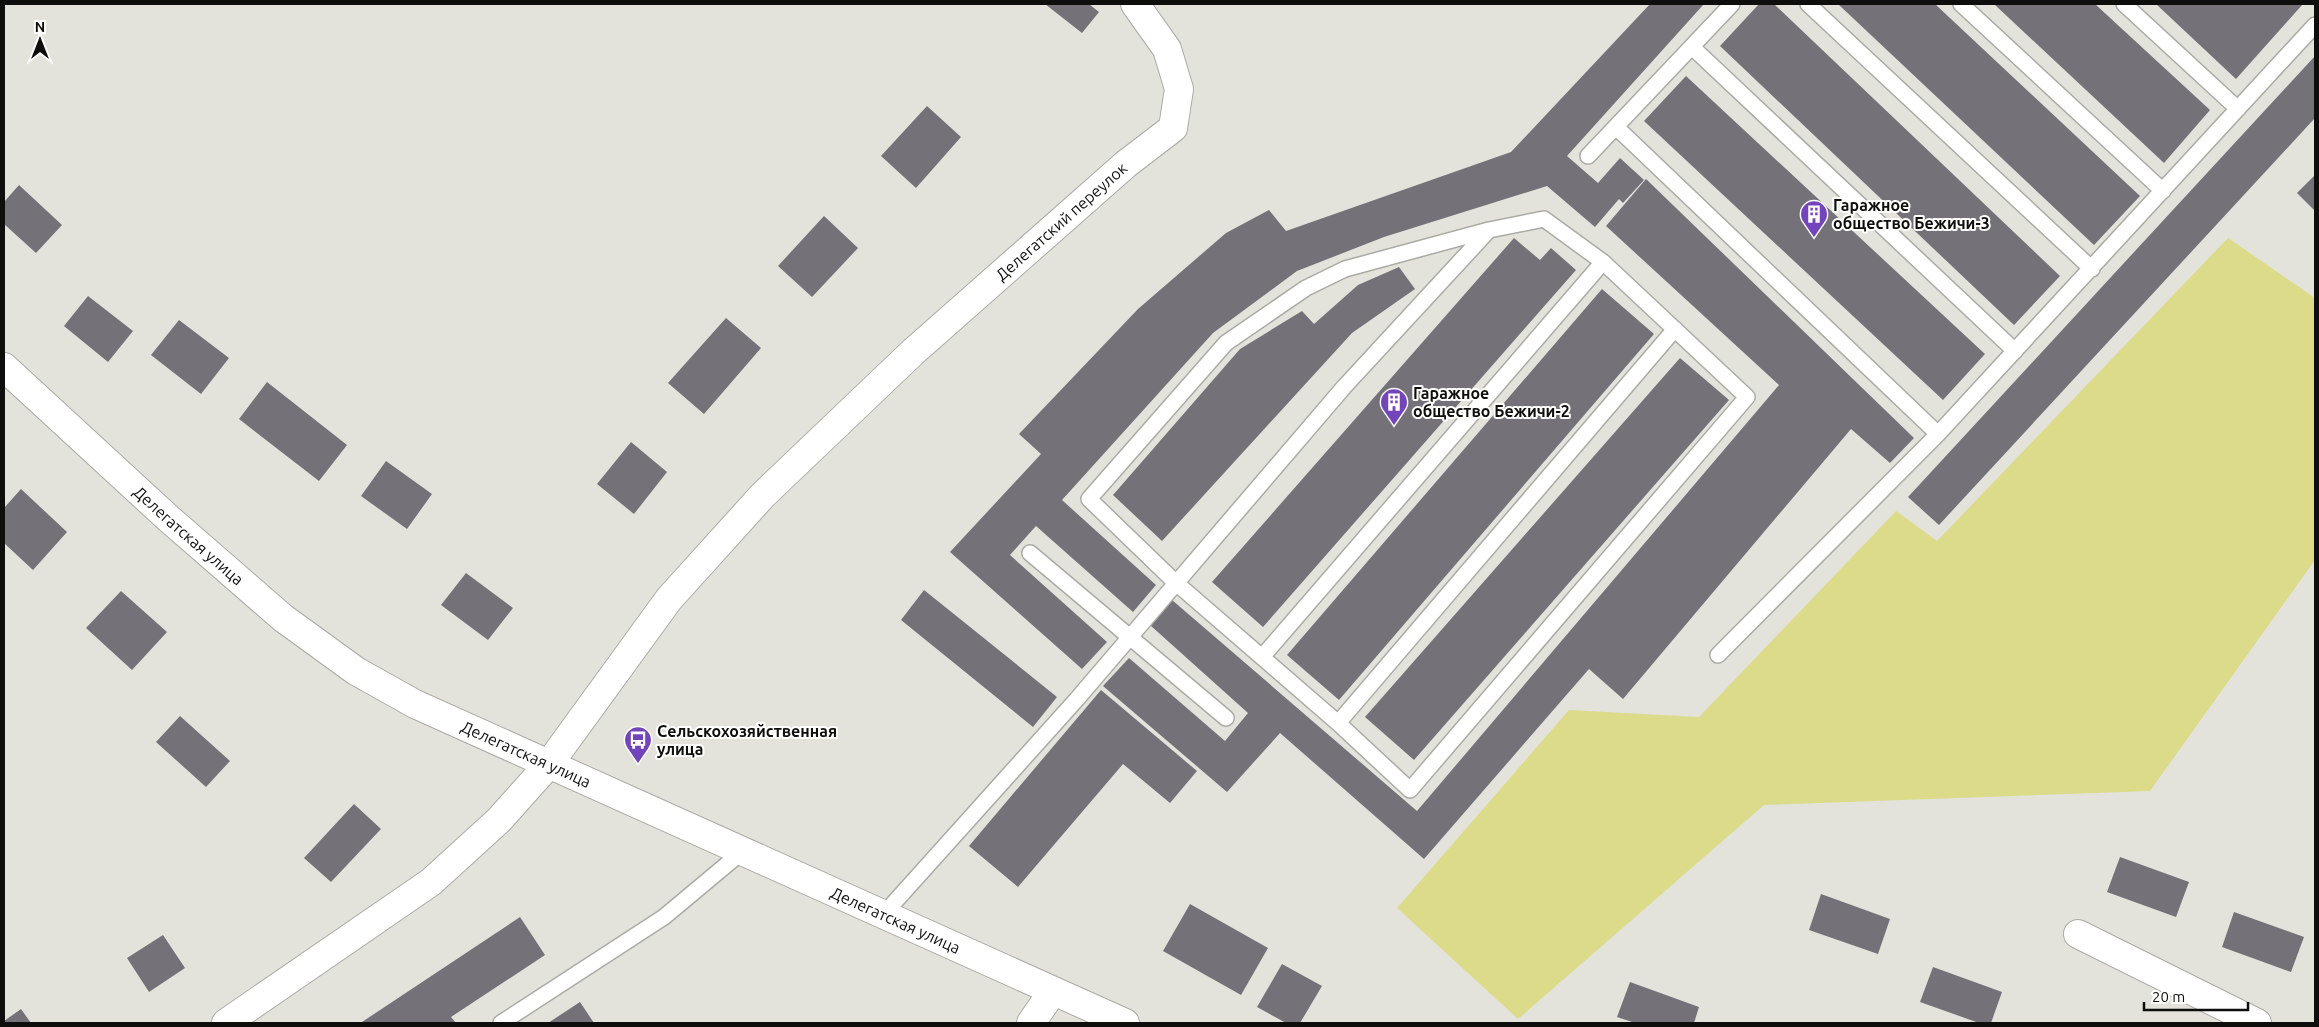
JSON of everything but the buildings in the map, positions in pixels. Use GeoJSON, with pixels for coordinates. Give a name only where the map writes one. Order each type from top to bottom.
{"type":"FeatureCollection","features":[{"type":"Feature","properties":{"kind":"street","name":"Делегатский переулок"},"geometry":{"type":"LineString","coordinates":[[549,764],[669,599],[763,495],[913,352],[1126,164],[1173,128],[1179,88],[1177,81],[1167,49],[1135,4]]}},
{"type":"Feature","properties":{"kind":"street","name":"Делегатская улица"},"geometry":{"type":"LineString","coordinates":[[4,367],[168,518],[283,618],[356,672],[415,704],[1125,1023]]}},
{"type":"Feature","properties":{"kind":"street"},"geometry":{"type":"LineString","coordinates":[[226,1023],[431,882],[499,820],[549,764]]}},
{"type":"Feature","properties":{"kind":"street"},"geometry":{"type":"LineString","coordinates":[[2078,934],[2257,1023]]}},
{"type":"Feature","properties":{"kind":"street"},"geometry":{"type":"LineString","coordinates":[[1031,1023],[1053,991]]}},
{"type":"Feature","properties":{"kind":"lane"},"geometry":{"type":"LineString","coordinates":[[1588,156],[1732,4]]}},
{"type":"Feature","properties":{"kind":"lane"},"geometry":{"type":"LineString","coordinates":[[1808,4],[2092,269]]}},
{"type":"Feature","properties":{"kind":"lane"},"geometry":{"type":"LineString","coordinates":[[1961,4],[2163,191]]}},
{"type":"Feature","properties":{"kind":"lane"},"geometry":{"type":"LineString","coordinates":[[2124,4],[2238,109]]}},
{"type":"Feature","properties":{"kind":"lane"},"geometry":{"type":"LineString","coordinates":[[1718,655],[1938,434],[2315,25]]}},
{"type":"Feature","properties":{"kind":"lane"},"geometry":{"type":"LineString","coordinates":[[1692,47],[2015,351]]}},
{"type":"Feature","properties":{"kind":"lane"},"geometry":{"type":"LineString","coordinates":[[1616,127],[1938,434]]}},
{"type":"Feature","properties":{"kind":"lane"},"geometry":{"type":"LineString","coordinates":[[1544,219],[1602,262],[1747,397],[1410,790],[1338,723],[1175,582],[1089,499],[1226,342],[1306,288],[1345,269],[1489,230],[1544,219]]}},
{"type":"Feature","properties":{"kind":"lane"},"geometry":{"type":"LineString","coordinates":[[883,915],[1076,699],[1344,387],[1489,230]]}},
{"type":"Feature","properties":{"kind":"lane"},"geometry":{"type":"LineString","coordinates":[[1262,657],[1602,262]]}},
{"type":"Feature","properties":{"kind":"lane"},"geometry":{"type":"LineString","coordinates":[[1338,723],[1675,329]]}},
{"type":"Feature","properties":{"kind":"lane"},"geometry":{"type":"LineString","coordinates":[[1030,553],[1226,718]]}},
{"type":"Feature","properties":{"kind":"lane"},"geometry":{"type":"LineString","coordinates":[[501,1023],[664,917],[743,851]]}},
{"type":"Feature","properties":{"kind":"shaded area"},"geometry":{"type":"Polygon","coordinates":[[[2228,238],[2315,298],[2315,560],[2150,791],[1764,805],[1518,1019],[1397,908],[1569,710],[1699,717],[1896,511],[1937,541],[2228,238]]]}},
{"type":"Feature","properties":{"kind":"place","name":"Гаражное общество Бежичи-3"},"geometry":{"type":"Point","coordinates":[1814,238]}},
{"type":"Feature","properties":{"kind":"place","name":"Гаражное общество Бежичи-2"},"geometry":{"type":"Point","coordinates":[1394,426]}},
{"type":"Feature","properties":{"kind":"place","name":"Сельскохозяйственная улица"},"geometry":{"type":"Point","coordinates":[638,764]}}]}
